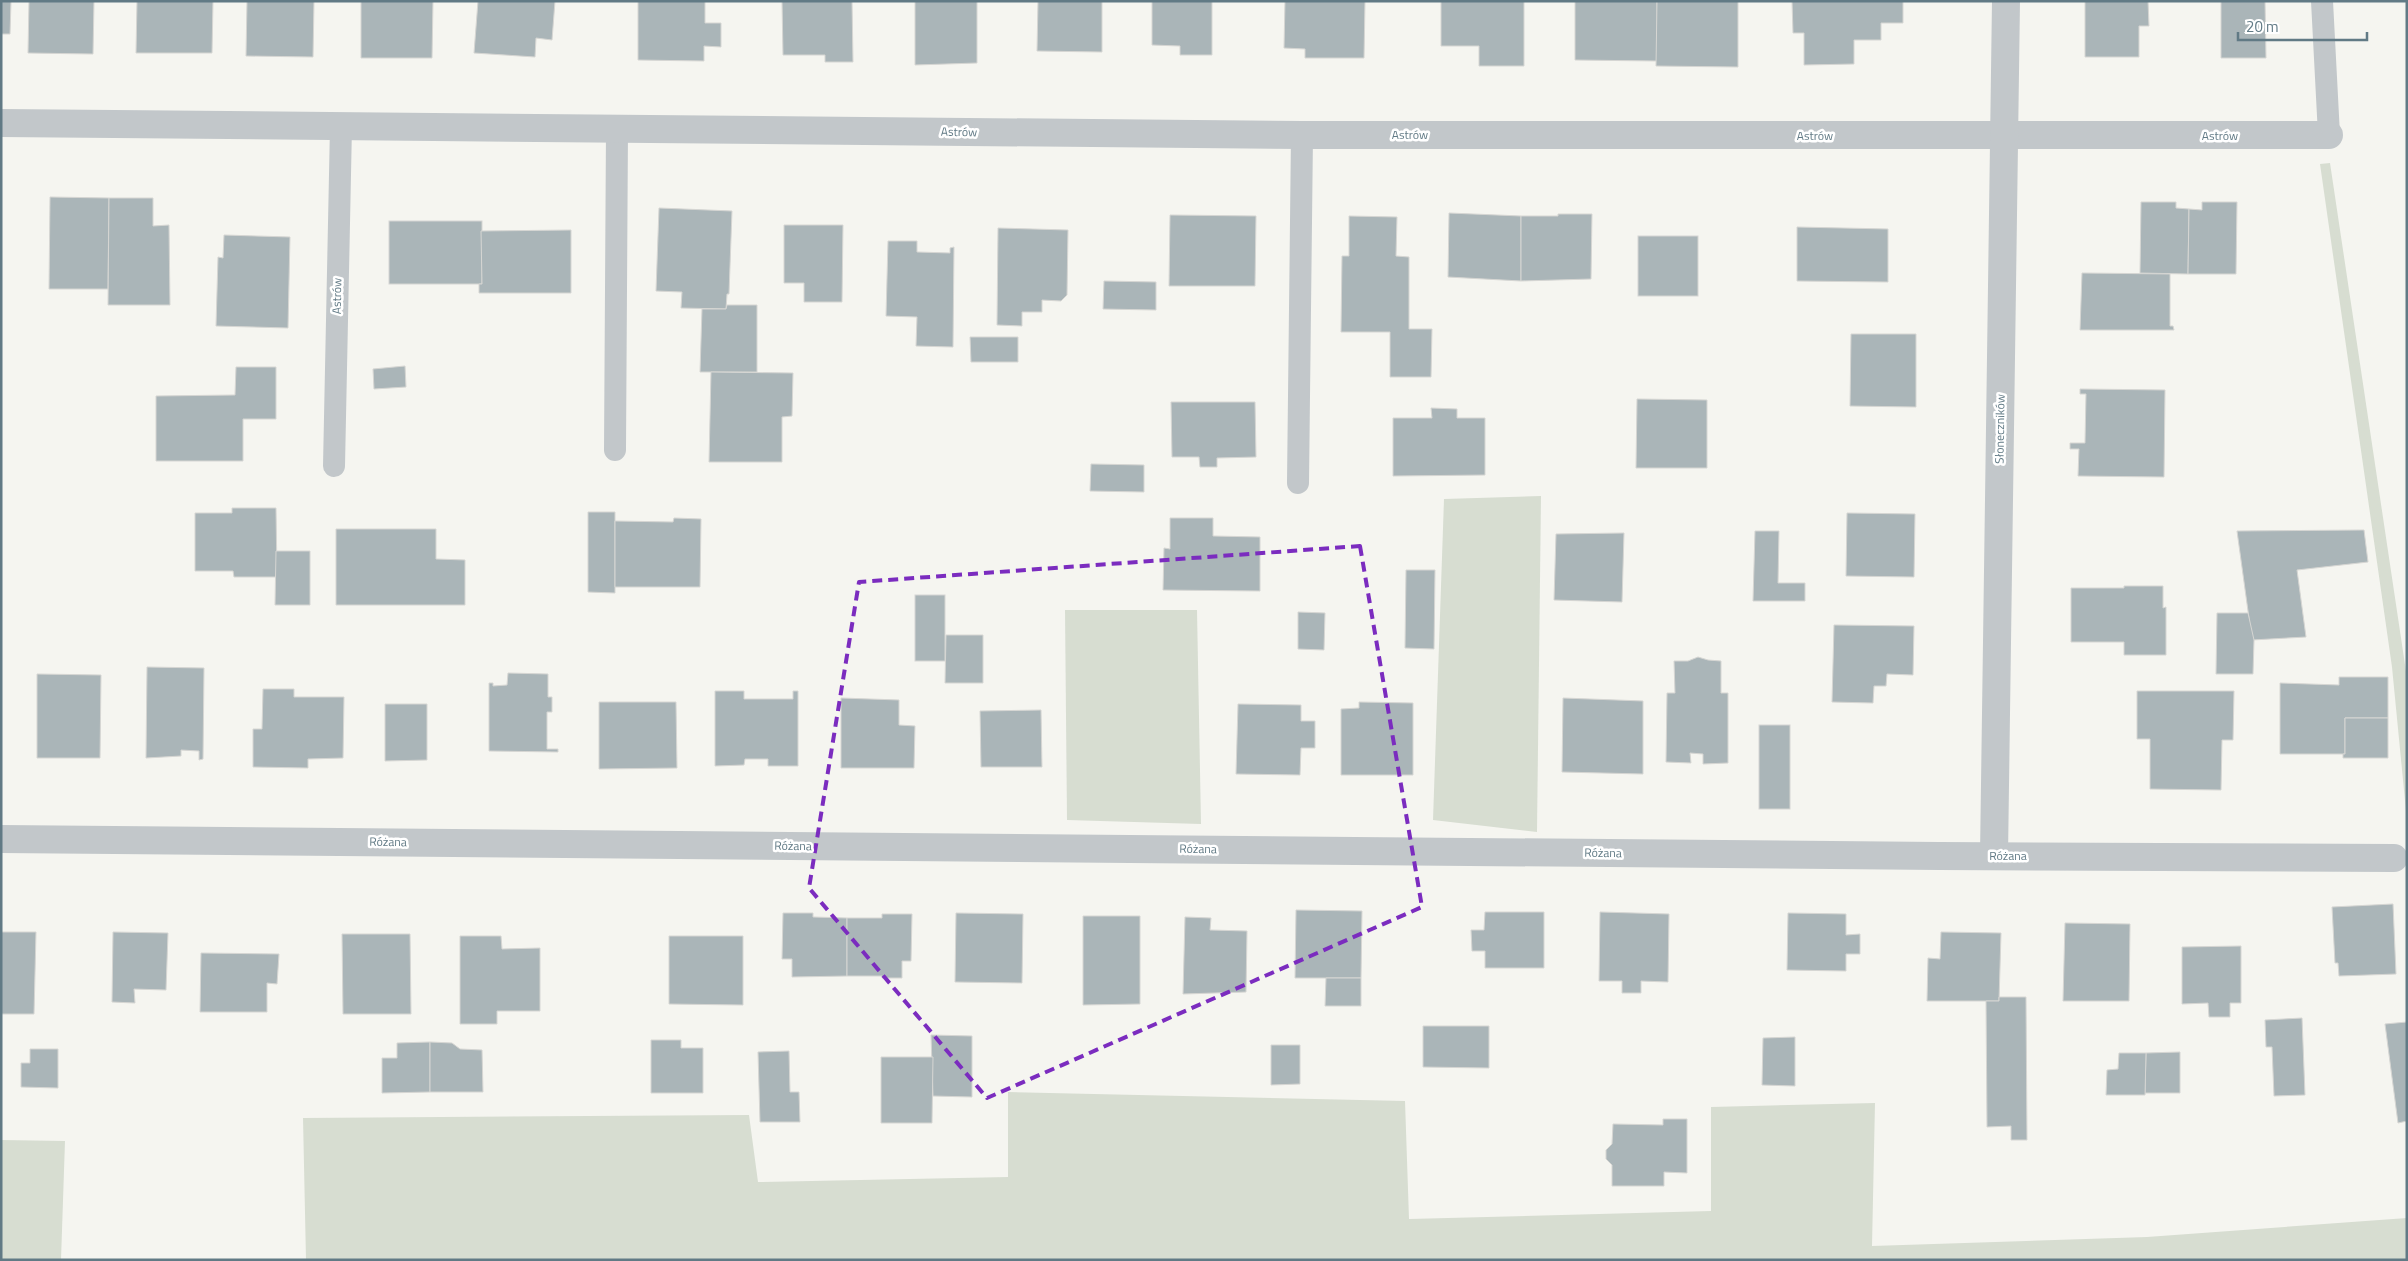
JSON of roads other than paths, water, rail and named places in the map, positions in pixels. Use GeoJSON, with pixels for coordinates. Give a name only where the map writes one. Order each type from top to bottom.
{"type":"FeatureCollection","features":[{"type":"Feature","properties":{"kind":"street","name":"Słoneczników"},"geometry":{"type":"LineString","coordinates":[[1994,856],[2006,1]]}},
{"type":"Feature","properties":{"kind":"street","name":"Astrów"},"geometry":{"type":"LineString","coordinates":[[1,123],[1302,135],[2329,135]]}},
{"type":"Feature","properties":{"kind":"street","name":"Różana"},"geometry":{"type":"LineString","coordinates":[[1,839],[2394,858]]}},
{"type":"Feature","properties":{"kind":"lane"},"geometry":{"type":"LineString","coordinates":[[2322,1],[2329,135]]}},
{"type":"Feature","properties":{"kind":"lane","name":"Astrów"},"geometry":{"type":"LineString","coordinates":[[334,466],[341,126]]}},
{"type":"Feature","properties":{"kind":"lane"},"geometry":{"type":"LineString","coordinates":[[614,450],[617,129]]}},
{"type":"Feature","properties":{"kind":"lane"},"geometry":{"type":"LineString","coordinates":[[1298,483],[1302,135]]}}]}
